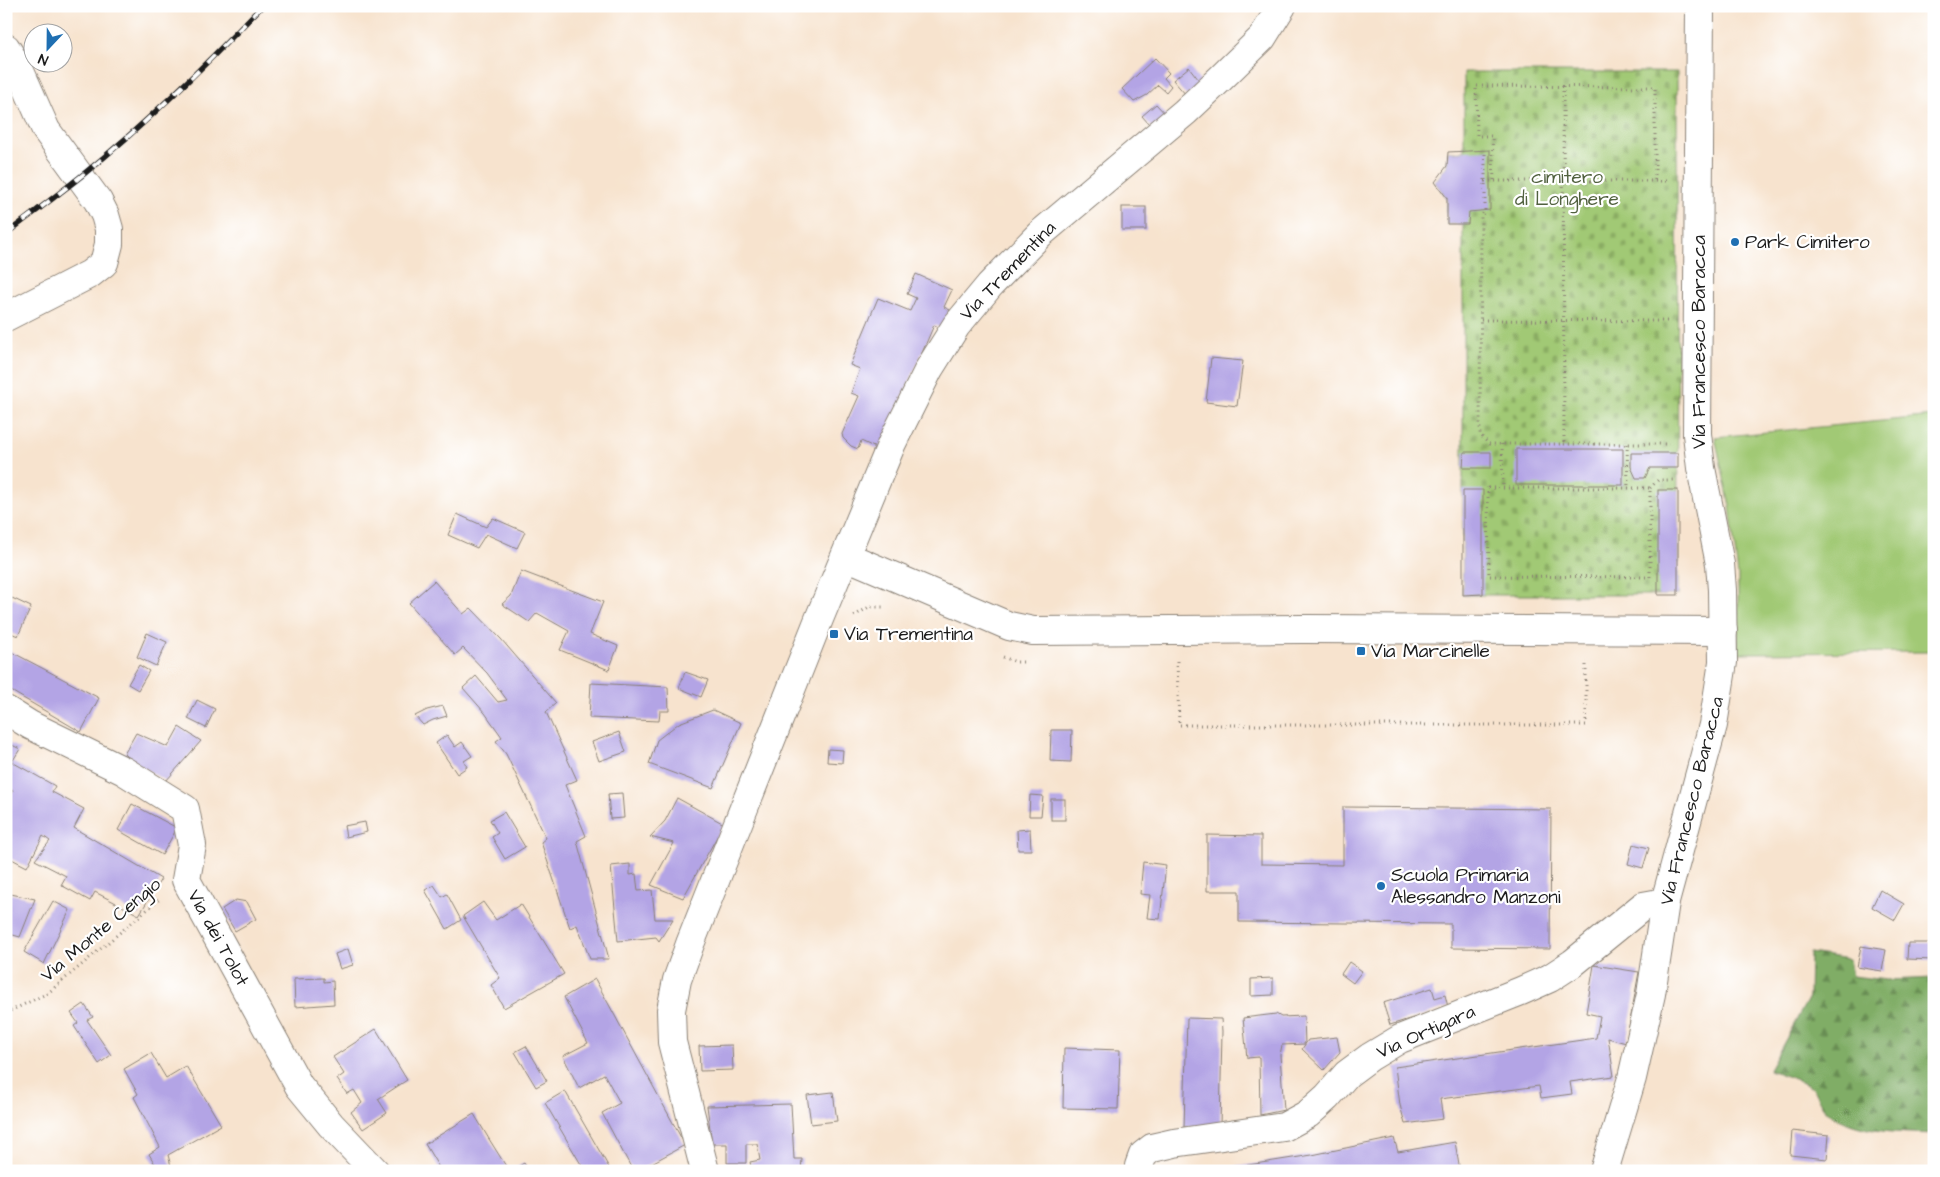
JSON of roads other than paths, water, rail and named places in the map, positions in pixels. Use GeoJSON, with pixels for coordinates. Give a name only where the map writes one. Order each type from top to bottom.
{"type":"FeatureCollection","features":[{"type":"Feature","properties":{"kind":"street","name":"Via Trementina"},"geometry":{"type":"LineString","coordinates":[[705,1171],[672,1042],[671,1010],[677,980],[819,619],[892,443],[929,370],[956,326],[990,285],[1040,234],[1185,112],[1220,79],[1262,38],[1282,6]]}},
{"type":"Feature","properties":{"kind":"street","name":"Via Francesco Baracca"},"geometry":{"type":"LineString","coordinates":[[1604,1171],[1632,1078],[1651,994],[1665,902],[1713,725],[1723,662],[1720,564],[1700,468],[1697,434],[1700,6]]}},
{"type":"Feature","properties":{"kind":"street"},"geometry":{"type":"LineString","coordinates":[[6,48],[19,69],[46,130],[98,202],[105,215],[109,228],[109,244],[104,262],[90,274],[6,317]]}},
{"type":"Feature","properties":{"kind":"street"},"geometry":{"type":"LineString","coordinates":[[846,556],[1009,626],[1033,631],[1304,629],[1723,631]]}},
{"type":"Feature","properties":{"kind":"street","name":"Via dei Tolot"},"geometry":{"type":"LineString","coordinates":[[6,710],[30,725],[124,770],[185,809],[192,845],[186,880],[300,1086],[331,1125],[375,1171]]}},
{"type":"Feature","properties":{"kind":"street","name":"Via Ortigara"},"geometry":{"type":"LineString","coordinates":[[1139,1171],[1138,1166],[1143,1155],[1152,1148],[1284,1127],[1308,1114],[1327,1097],[1347,1074],[1370,1057],[1400,1039],[1550,978],[1573,963],[1643,906],[1665,902]]}},
{"type":"Feature","properties":{"kind":"railway"},"geometry":{"type":"LineString","coordinates":[[6,234],[85,173],[131,134],[198,71],[262,6]]}},
{"type":"Feature","properties":{"kind":"place","name":"Park Cimitero"},"geometry":{"type":"Point","coordinates":[1735,242]}},
{"type":"Feature","properties":{"kind":"place","name":"Via Trementina"},"geometry":{"type":"Point","coordinates":[834,634]}},
{"type":"Feature","properties":{"kind":"place","name":"Via Marcinelle"},"geometry":{"type":"Point","coordinates":[1361,651]}},
{"type":"Feature","properties":{"kind":"place","name":"Scuola Primaria Alessandro Manzoni"},"geometry":{"type":"Point","coordinates":[1381,886]}},
{"type":"Feature","properties":{"kind":"park label","name":"cimitero di Longhere"},"geometry":{"type":"Point","coordinates":[1567,188]}}]}
